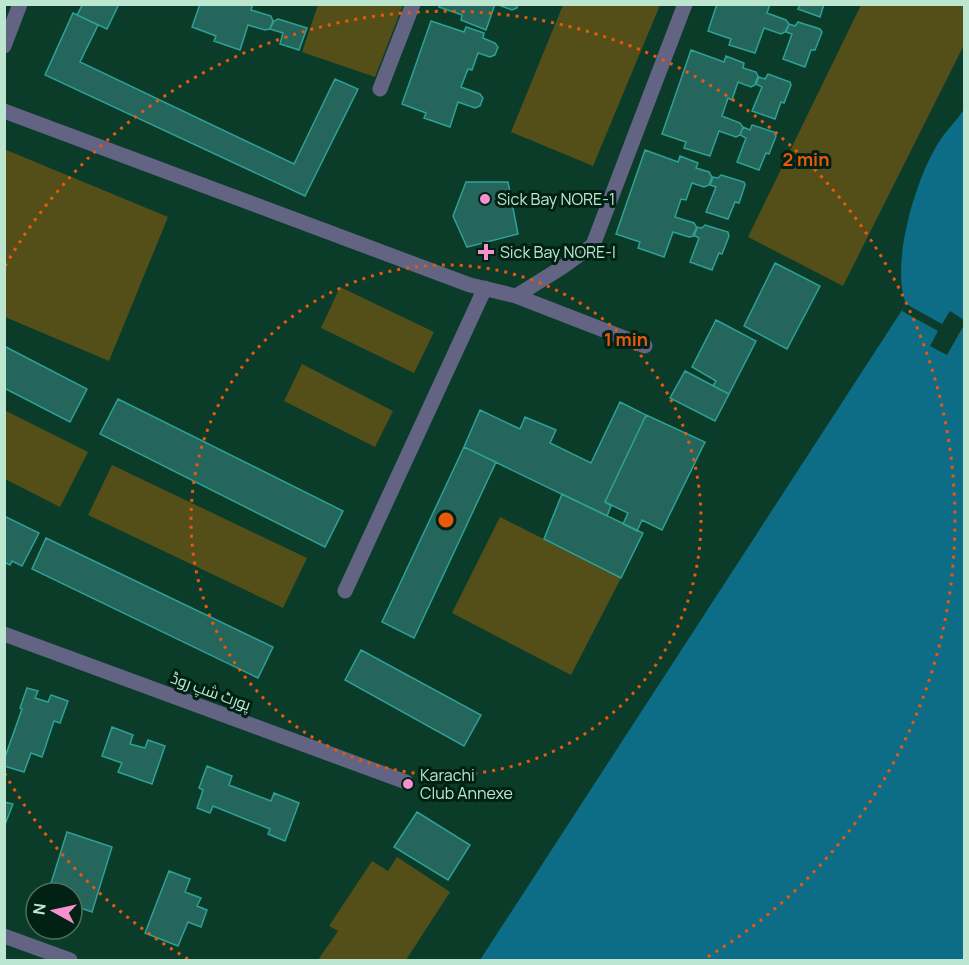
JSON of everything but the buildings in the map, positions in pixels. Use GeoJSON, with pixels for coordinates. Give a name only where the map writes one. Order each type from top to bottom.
{"type":"FeatureCollection","features":[{"type":"Feature","properties":{"kind":"street"},"geometry":{"type":"LineString","coordinates":[[4,46],[20,4]]}},
{"type":"Feature","properties":{"kind":"street"},"geometry":{"type":"LineString","coordinates":[[380,89],[412,4]]}},
{"type":"Feature","properties":{"kind":"street"},"geometry":{"type":"LineString","coordinates":[[516,296],[593,245],[686,4]]}},
{"type":"Feature","properties":{"kind":"street"},"geometry":{"type":"LineString","coordinates":[[4,111],[459,281],[516,296],[645,346]]}},
{"type":"Feature","properties":{"kind":"street"},"geometry":{"type":"LineString","coordinates":[[345,591],[485,288]]}},
{"type":"Feature","properties":{"kind":"street","name":"پورٹ شپ روڈ"},"geometry":{"type":"LineString","coordinates":[[5,634],[406,782]]}},
{"type":"Feature","properties":{"kind":"street"},"geometry":{"type":"LineString","coordinates":[[4,936],[70,960]]}},
{"type":"Feature","properties":{"kind":"shaded area"},"geometry":{"type":"Polygon","coordinates":[[[318,5],[403,5],[375,77],[302,52],[318,5]]]}},
{"type":"Feature","properties":{"kind":"shaded area"},"geometry":{"type":"Polygon","coordinates":[[[563,5],[660,5],[593,166],[511,132],[563,5]]]}},
{"type":"Feature","properties":{"kind":"shaded area"},"geometry":{"type":"Polygon","coordinates":[[[861,5],[964,5],[964,45],[843,286],[748,237],[861,5]]]}},
{"type":"Feature","properties":{"kind":"shaded area"},"geometry":{"type":"Polygon","coordinates":[[[4,149],[168,217],[109,361],[5,317],[4,149]]]}},
{"type":"Feature","properties":{"kind":"shaded area"},"geometry":{"type":"Polygon","coordinates":[[[340,287],[434,332],[414,373],[321,328],[340,287]]]}},
{"type":"Feature","properties":{"kind":"shaded area"},"geometry":{"type":"Polygon","coordinates":[[[302,364],[393,411],[375,447],[284,401],[302,364]]]}},
{"type":"Feature","properties":{"kind":"shaded area"},"geometry":{"type":"Polygon","coordinates":[[[4,410],[88,452],[60,507],[5,479],[4,410]]]}},
{"type":"Feature","properties":{"kind":"shaded area"},"geometry":{"type":"Polygon","coordinates":[[[112,465],[307,558],[283,608],[88,515],[112,465]]]}},
{"type":"Feature","properties":{"kind":"shaded area"},"geometry":{"type":"Polygon","coordinates":[[[500,517],[621,578],[571,675],[452,613],[500,517]]]}},
{"type":"Feature","properties":{"kind":"shaded area"},"geometry":{"type":"Polygon","coordinates":[[[397,857],[450,892],[406,960],[318,960],[338,931],[329,926],[372,861],[388,871],[397,857]]]}},
{"type":"Feature","properties":{"kind":"water"},"geometry":{"type":"Polygon","coordinates":[[[964,109],[964,960],[480,960],[906,304],[901,267],[903,244],[914,198],[930,157],[964,109]]]}},
{"type":"Feature","properties":{"kind":"pier"},"geometry":{"type":"Polygon","coordinates":[[[906,304],[942,324],[950,311],[964,320],[964,325],[947,355],[930,346],[938,331],[902,311],[906,304]]]}},
{"type":"Feature","properties":{"kind":"place","name":"Sick Bay NORE-1"},"geometry":{"type":"Point","coordinates":[485,199]}},
{"type":"Feature","properties":{"kind":"place","name":"Sick Bay NORE-I"},"geometry":{"type":"Point","coordinates":[486,252]}},
{"type":"Feature","properties":{"kind":"place","name":"Karachi Club Annexe"},"geometry":{"type":"Point","coordinates":[408,784]}}]}
